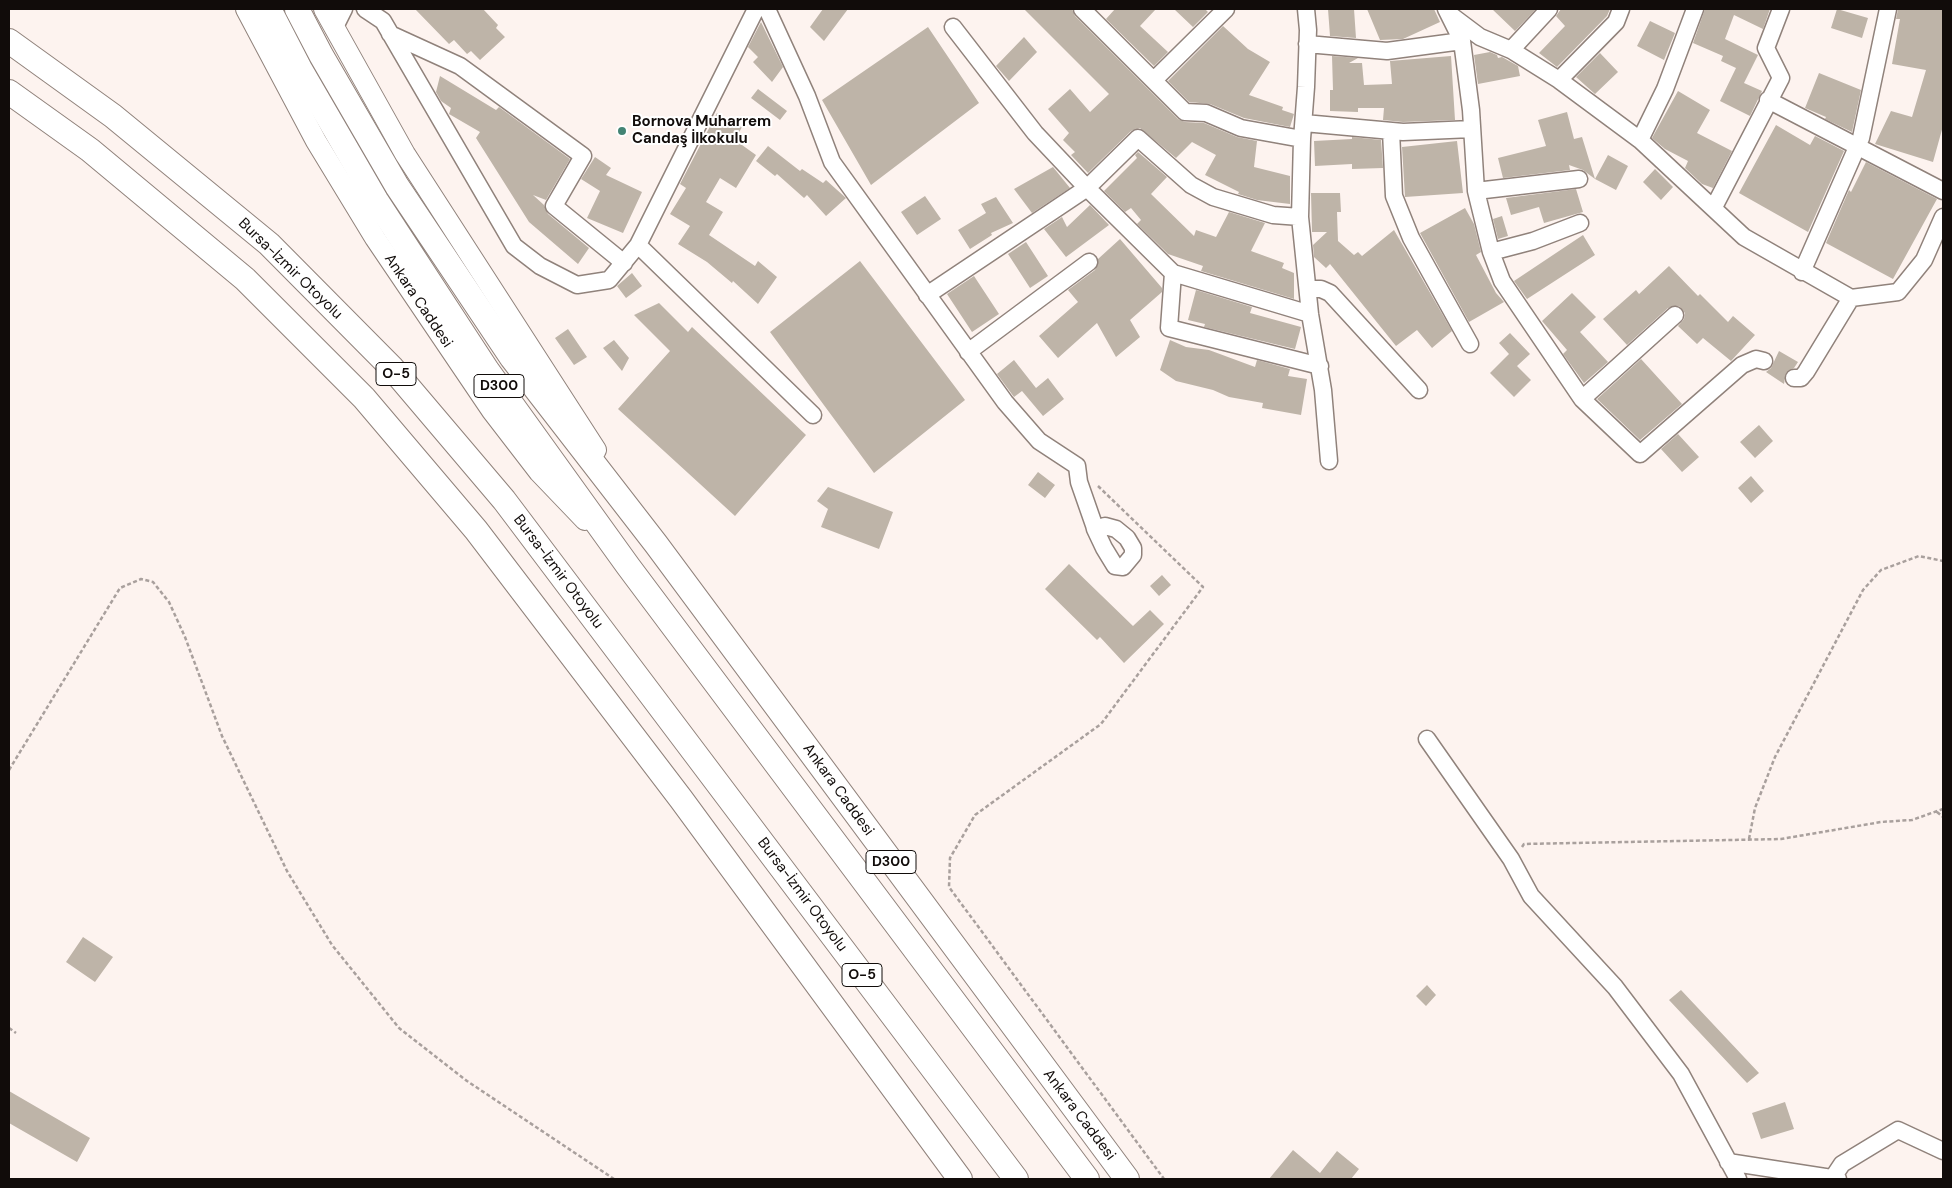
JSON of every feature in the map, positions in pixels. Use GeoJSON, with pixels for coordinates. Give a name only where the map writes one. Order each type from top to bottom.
{"type":"FeatureCollection","features":[{"type":"Feature","properties":{"kind":"highway","name":"Ankara Caddesi"},"geometry":{"type":"LineString","coordinates":[[269,9],[300,69],[376,200],[487,370],[628,566],[1087,1179]]}},
{"type":"Feature","properties":{"kind":"highway","name":"Ankara Caddesi"},"geometry":{"type":"LineString","coordinates":[[297,9],[321,55],[397,186],[512,358],[656,544],[1127,1179]]}},
{"type":"Feature","properties":{"kind":"highway","name":"Bursa-İzmir Otoyolu"},"geometry":{"type":"LineString","coordinates":[[12,43],[113,116],[269,244],[392,368],[510,508],[1016,1179]]}},
{"type":"Feature","properties":{"kind":"highway","name":"O-5"},"geometry":{"type":"LineString","coordinates":[[10,93],[90,150],[245,279],[364,398],[476,530],[682,798],[960,1179]]}},
{"type":"Feature","properties":{"kind":"main road","name":"Ankara Caddesi"},"geometry":{"type":"LineString","coordinates":[[246,9],[316,141],[375,238],[492,411],[539,472],[628,566]]}},
{"type":"Feature","properties":{"kind":"main road","name":"Ankara Caddesi"},"geometry":{"type":"LineString","coordinates":[[324,9],[405,154],[656,544]]}},
{"type":"Feature","properties":{"kind":"street"},"geometry":{"type":"LineString","coordinates":[[334,29],[344,9]]}},
{"type":"Feature","properties":{"kind":"street"},"geometry":{"type":"LineString","coordinates":[[365,9],[383,22],[514,246],[540,266],[577,285],[609,280],[638,245],[756,9]]}},
{"type":"Feature","properties":{"kind":"street"},"geometry":{"type":"LineString","coordinates":[[767,9],[807,96],[832,162],[1005,402],[1039,441],[1077,466],[1079,482],[1096,529]]}},
{"type":"Feature","properties":{"kind":"street"},"geometry":{"type":"LineString","coordinates":[[1154,80],[1226,9]]}},
{"type":"Feature","properties":{"kind":"street"},"geometry":{"type":"LineString","coordinates":[[1306,9],[1308,44],[1300,217],[1310,314],[1320,366],[1329,461]]}},
{"type":"Feature","properties":{"kind":"street"},"geometry":{"type":"LineString","coordinates":[[1510,50],[1549,9]]}},
{"type":"Feature","properties":{"kind":"street"},"geometry":{"type":"LineString","coordinates":[[1559,80],[1616,22],[1621,9]]}},
{"type":"Feature","properties":{"kind":"street"},"geometry":{"type":"LineString","coordinates":[[1640,140],[1665,89],[1695,9]]}},
{"type":"Feature","properties":{"kind":"street"},"geometry":{"type":"LineString","coordinates":[[1714,207],[1781,78],[1766,48],[1781,9]]}},
{"type":"Feature","properties":{"kind":"street"},"geometry":{"type":"LineString","coordinates":[[1802,272],[1858,146],[1888,9]]}},
{"type":"Feature","properties":{"kind":"street"},"geometry":{"type":"LineString","coordinates":[[1449,10],[1480,37],[1510,50],[1559,80],[1640,140],[1744,237],[1802,272],[1851,298],[1898,292],[1924,260],[1943,217]]}},
{"type":"Feature","properties":{"kind":"street"},"geometry":{"type":"LineString","coordinates":[[1449,10],[1462,42],[1472,129],[1476,191],[1491,252],[1502,281],[1582,398],[1640,454],[1742,365],[1756,359],[1764,361]]}},
{"type":"Feature","properties":{"kind":"street"},"geometry":{"type":"LineString","coordinates":[[1091,12],[1185,112],[1206,113],[1241,128],[1303,131],[1472,129]]}},
{"type":"Feature","properties":{"kind":"street"},"geometry":{"type":"LineString","coordinates":[[953,27],[1035,133],[1087,188],[1173,273],[1310,314]]}},
{"type":"Feature","properties":{"kind":"street"},"geometry":{"type":"LineString","coordinates":[[390,34],[460,66],[584,156],[554,206],[624,263]]}},
{"type":"Feature","properties":{"kind":"street"},"geometry":{"type":"LineString","coordinates":[[1308,44],[1387,51],[1462,42]]}},
{"type":"Feature","properties":{"kind":"street"},"geometry":{"type":"LineString","coordinates":[[1768,100],[1943,191]]}},
{"type":"Feature","properties":{"kind":"street"},"geometry":{"type":"LineString","coordinates":[[1390,131],[1394,196],[1411,238],[1470,344]]}},
{"type":"Feature","properties":{"kind":"street"},"geometry":{"type":"LineString","coordinates":[[927,295],[1087,188],[1138,138],[1191,185],[1213,197],[1273,215],[1300,217]]}},
{"type":"Feature","properties":{"kind":"street"},"geometry":{"type":"LineString","coordinates":[[1476,191],[1579,179]]}},
{"type":"Feature","properties":{"kind":"street"},"geometry":{"type":"LineString","coordinates":[[1491,252],[1533,241],[1580,223]]}},
{"type":"Feature","properties":{"kind":"street"},"geometry":{"type":"LineString","coordinates":[[638,245],[813,415]]}},
{"type":"Feature","properties":{"kind":"street"},"geometry":{"type":"LineString","coordinates":[[968,352],[1089,262]]}},
{"type":"Feature","properties":{"kind":"street"},"geometry":{"type":"LineString","coordinates":[[1173,273],[1169,328],[1320,366]]}},
{"type":"Feature","properties":{"kind":"street"},"geometry":{"type":"LineString","coordinates":[[1308,289],[1330,293],[1419,390]]}},
{"type":"Feature","properties":{"kind":"street"},"geometry":{"type":"LineString","coordinates":[[1794,378],[1801,378],[1806,372],[1851,298]]}},
{"type":"Feature","properties":{"kind":"street"},"geometry":{"type":"LineString","coordinates":[[1582,398],[1675,315]]}},
{"type":"Feature","properties":{"kind":"street"},"geometry":{"type":"LineString","coordinates":[[1428,739],[1511,859],[1532,896],[1615,987],[1681,1074],[1738,1179]]}},
{"type":"Feature","properties":{"kind":"street"},"geometry":{"type":"LineString","coordinates":[[1728,1162],[1834,1179],[1842,1164],[1898,1130],[1943,1151]]}},
{"type":"Feature","properties":{"kind":"path"},"geometry":{"type":"LineString","coordinates":[[1077,466],[1202,587],[1101,724],[975,815],[950,858],[950,887],[1164,1179]]}},
{"type":"Feature","properties":{"kind":"path"},"geometry":{"type":"LineString","coordinates":[[1748,839],[1756,808],[1775,757],[1863,590],[1881,570],[1912,558],[1920,556],[1943,561]]}},
{"type":"Feature","properties":{"kind":"path"},"geometry":{"type":"LineString","coordinates":[[9,770],[120,588],[141,578],[153,582],[173,611],[185,637],[222,736],[287,871],[332,945],[399,1028],[467,1081],[614,1179]]}},
{"type":"Feature","properties":{"kind":"path"},"geometry":{"type":"LineString","coordinates":[[1511,859],[1524,844],[1781,839],[1881,822],[1912,820],[1943,809]]}},
{"type":"Feature","properties":{"kind":"path"},"geometry":{"type":"LineString","coordinates":[[1936,812],[1943,816]]}},
{"type":"Feature","properties":{"kind":"path"},"geometry":{"type":"LineString","coordinates":[[9,1028],[16,1033]]}},
{"type":"Feature","properties":{"kind":"building"},"geometry":{"type":"Polygon","coordinates":[[[415,9],[483,9],[498,25],[496,28],[505,37],[480,60],[471,51],[467,54],[454,40],[449,44],[415,9]]]}},
{"type":"Feature","properties":{"kind":"building"},"geometry":{"type":"Polygon","coordinates":[[[823,9],[848,9],[824,41],[810,27],[823,9]]]}},
{"type":"Feature","properties":{"kind":"building"},"geometry":{"type":"Polygon","coordinates":[[[1024,9],[1072,9],[1075,16],[1178,119],[1185,122],[1204,123],[1237,137],[1257,141],[1254,167],[1290,176],[1290,204],[1257,200],[1238,194],[1239,192],[1205,175],[1216,155],[1192,142],[1176,158],[1140,128],[1131,131],[1088,173],[1071,155],[1075,152],[1063,140],[1069,133],[1048,109],[1070,89],[1090,112],[1109,94],[1024,9]]]}},
{"type":"Feature","properties":{"kind":"building"},"geometry":{"type":"Polygon","coordinates":[[[1115,9],[1156,9],[1140,26],[1168,52],[1154,66],[1106,19],[1115,9]]]}},
{"type":"Feature","properties":{"kind":"building"},"geometry":{"type":"Polygon","coordinates":[[[1174,9],[1205,9],[1208,12],[1193,27],[1174,9]]]}},
{"type":"Feature","properties":{"kind":"building"},"geometry":{"type":"Polygon","coordinates":[[[1328,9],[1354,9],[1356,38],[1330,36],[1328,9]]]}},
{"type":"Feature","properties":{"kind":"building"},"geometry":{"type":"Polygon","coordinates":[[[1367,9],[1434,9],[1440,22],[1403,39],[1380,40],[1367,9]]]}},
{"type":"Feature","properties":{"kind":"building"},"geometry":{"type":"Polygon","coordinates":[[[1492,9],[1536,9],[1515,31],[1492,9]]]}},
{"type":"Feature","properties":{"kind":"building"},"geometry":{"type":"Polygon","coordinates":[[[1561,9],[1610,9],[1607,16],[1557,67],[1539,53],[1565,26],[1556,16],[1561,9]]]}},
{"type":"Feature","properties":{"kind":"building"},"geometry":{"type":"Polygon","coordinates":[[[1705,9],[1770,9],[1763,29],[1734,15],[1725,39],[1758,55],[1744,83],[1762,91],[1750,116],[1720,101],[1736,68],[1721,61],[1723,56],[1693,43],[1705,9]]]}},
{"type":"Feature","properties":{"kind":"building"},"geometry":{"type":"Polygon","coordinates":[[[1837,9],[1868,18],[1862,38],[1831,28],[1837,9]]]}},
{"type":"Feature","properties":{"kind":"building"},"geometry":{"type":"Polygon","coordinates":[[[1898,9],[1943,9],[1943,126],[1933,162],[1875,144],[1891,111],[1912,117],[1926,70],[1892,64],[1900,19],[1896,19],[1898,9]]]}},
{"type":"Feature","properties":{"kind":"building"},"geometry":{"type":"Polygon","coordinates":[[[1650,21],[1675,33],[1664,60],[1637,46],[1650,21]]]}},
{"type":"Feature","properties":{"kind":"building"},"geometry":{"type":"Polygon","coordinates":[[[761,22],[783,67],[772,82],[753,62],[758,57],[748,47],[761,22]]]}},
{"type":"Feature","properties":{"kind":"building"},"geometry":{"type":"Polygon","coordinates":[[[1223,26],[1248,49],[1270,62],[1249,95],[1283,107],[1282,110],[1294,114],[1290,127],[1244,118],[1210,104],[1189,102],[1168,81],[1223,26]]]}},
{"type":"Feature","properties":{"kind":"building"},"geometry":{"type":"Polygon","coordinates":[[[928,27],[979,103],[871,185],[822,100],[928,27]]]}},
{"type":"Feature","properties":{"kind":"building"},"geometry":{"type":"Polygon","coordinates":[[[1024,37],[1037,52],[1009,81],[996,66],[1024,37]]]}},
{"type":"Feature","properties":{"kind":"building"},"geometry":{"type":"Polygon","coordinates":[[[1490,52],[1497,55],[1498,58],[1502,57],[1518,66],[1520,76],[1478,84],[1474,55],[1490,52]]]}},
{"type":"Feature","properties":{"kind":"building"},"geometry":{"type":"Polygon","coordinates":[[[1600,53],[1618,72],[1595,94],[1576,77],[1600,53]]]}},
{"type":"Feature","properties":{"kind":"building"},"geometry":{"type":"Polygon","coordinates":[[[1332,56],[1358,58],[1349,63],[1362,63],[1364,85],[1392,84],[1390,61],[1451,56],[1455,120],[1403,122],[1383,120],[1384,108],[1358,108],[1358,112],[1330,111],[1330,90],[1333,90],[1332,56]]]}},
{"type":"Feature","properties":{"kind":"building"},"geometry":{"type":"Polygon","coordinates":[[[1819,73],[1861,90],[1852,132],[1825,119],[1826,117],[1805,108],[1819,73]]]}},
{"type":"Feature","properties":{"kind":"building"},"geometry":{"type":"Polygon","coordinates":[[[440,76],[496,110],[499,107],[570,159],[546,200],[533,195],[544,205],[548,214],[589,248],[578,264],[529,222],[476,138],[480,132],[449,114],[451,108],[441,101],[436,92],[440,76]]]}},
{"type":"Feature","properties":{"kind":"building"},"geometry":{"type":"Polygon","coordinates":[[[758,89],[787,111],[780,120],[751,98],[758,89]]]}},
{"type":"Feature","properties":{"kind":"building"},"geometry":{"type":"Polygon","coordinates":[[[1678,91],[1710,110],[1697,133],[1732,151],[1713,188],[1702,184],[1685,168],[1688,161],[1665,149],[1652,138],[1678,91]]]}},
{"type":"Feature","properties":{"kind":"building"},"geometry":{"type":"Polygon","coordinates":[[[1567,112],[1574,139],[1582,137],[1595,179],[1583,170],[1569,165],[1570,170],[1503,178],[1498,158],[1546,146],[1538,120],[1567,112]]]}},
{"type":"Feature","properties":{"kind":"building"},"geometry":{"type":"Polygon","coordinates":[[[717,113],[742,127],[735,140],[756,155],[736,188],[720,178],[706,202],[723,212],[709,235],[755,266],[758,261],[777,277],[758,304],[733,281],[732,283],[707,262],[678,244],[690,226],[670,214],[686,188],[680,184],[717,113]]]}},
{"type":"Feature","properties":{"kind":"building"},"geometry":{"type":"Polygon","coordinates":[[[1776,125],[1810,145],[1815,136],[1844,151],[1808,232],[1739,193],[1776,125]]]}},
{"type":"Feature","properties":{"kind":"building"},"geometry":{"type":"Polygon","coordinates":[[[1352,137],[1381,140],[1383,168],[1352,169],[1352,164],[1315,166],[1314,141],[1352,139],[1352,137]]]}},
{"type":"Feature","properties":{"kind":"building"},"geometry":{"type":"Polygon","coordinates":[[[1457,141],[1463,193],[1405,197],[1402,147],[1457,141]]]}},
{"type":"Feature","properties":{"kind":"building"},"geometry":{"type":"Polygon","coordinates":[[[768,146],[800,171],[802,169],[823,183],[826,180],[846,198],[826,216],[807,195],[804,198],[777,174],[775,176],[756,161],[768,146]]]}},
{"type":"Feature","properties":{"kind":"building"},"geometry":{"type":"Polygon","coordinates":[[[1138,152],[1167,177],[1151,194],[1194,236],[1196,230],[1216,237],[1229,212],[1265,223],[1251,251],[1284,263],[1282,268],[1294,273],[1294,299],[1201,271],[1203,266],[1168,254],[1137,224],[1141,220],[1131,208],[1125,212],[1104,191],[1137,158],[1135,155],[1138,152]]]}},
{"type":"Feature","properties":{"kind":"building"},"geometry":{"type":"Polygon","coordinates":[[[1608,155],[1628,166],[1616,190],[1595,179],[1608,155]]]}},
{"type":"Feature","properties":{"kind":"building"},"geometry":{"type":"Polygon","coordinates":[[[595,157],[611,168],[606,175],[642,192],[623,233],[587,218],[600,191],[581,179],[595,157]]]}},
{"type":"Feature","properties":{"kind":"building"},"geometry":{"type":"Polygon","coordinates":[[[1866,162],[1937,199],[1893,279],[1826,243],[1849,190],[1851,192],[1866,162]]]}},
{"type":"Feature","properties":{"kind":"building"},"geometry":{"type":"Polygon","coordinates":[[[1053,167],[1070,188],[1032,213],[1014,189],[1053,167]]]}},
{"type":"Feature","properties":{"kind":"building"},"geometry":{"type":"Polygon","coordinates":[[[1655,169],[1673,187],[1661,200],[1643,182],[1655,169]]]}},
{"type":"Feature","properties":{"kind":"building"},"geometry":{"type":"Polygon","coordinates":[[[1576,189],[1583,212],[1544,223],[1539,207],[1511,215],[1506,198],[1576,189]]]}},
{"type":"Feature","properties":{"kind":"building"},"geometry":{"type":"Polygon","coordinates":[[[1311,193],[1340,193],[1341,212],[1337,212],[1338,241],[1354,255],[1358,252],[1362,256],[1394,230],[1452,331],[1432,348],[1417,330],[1396,346],[1330,264],[1326,268],[1314,257],[1313,245],[1327,232],[1312,232],[1311,193]]]}},
{"type":"Feature","properties":{"kind":"building"},"geometry":{"type":"Polygon","coordinates":[[[925,196],[941,219],[917,235],[901,212],[925,196]]]}},
{"type":"Feature","properties":{"kind":"building"},"geometry":{"type":"Polygon","coordinates":[[[996,197],[1013,223],[991,233],[992,235],[970,249],[958,230],[986,213],[981,204],[996,197]]]}},
{"type":"Feature","properties":{"kind":"building"},"geometry":{"type":"Polygon","coordinates":[[[1090,205],[1109,225],[1066,257],[1044,229],[1062,217],[1067,227],[1090,205]]]}},
{"type":"Feature","properties":{"kind":"building"},"geometry":{"type":"Polygon","coordinates":[[[1465,208],[1474,224],[1481,252],[1476,255],[1496,293],[1504,302],[1469,322],[1420,233],[1465,208]]]}},
{"type":"Feature","properties":{"kind":"building"},"geometry":{"type":"Polygon","coordinates":[[[1502,216],[1508,236],[1498,239],[1493,219],[1502,216]]]}},
{"type":"Feature","properties":{"kind":"building"},"geometry":{"type":"Polygon","coordinates":[[[1583,235],[1595,255],[1527,299],[1514,281],[1583,235]]]}},
{"type":"Feature","properties":{"kind":"building"},"geometry":{"type":"Polygon","coordinates":[[[1120,239],[1162,288],[1162,292],[1130,320],[1140,337],[1116,357],[1097,323],[1058,358],[1039,336],[1078,302],[1068,290],[1095,270],[1098,259],[1120,239]]]}},
{"type":"Feature","properties":{"kind":"building"},"geometry":{"type":"Polygon","coordinates":[[[1026,242],[1048,276],[1030,288],[1008,254],[1026,242]]]}},
{"type":"Feature","properties":{"kind":"building"},"geometry":{"type":"Polygon","coordinates":[[[860,261],[965,400],[874,473],[770,332],[860,261]]]}},
{"type":"Feature","properties":{"kind":"building"},"geometry":{"type":"Polygon","coordinates":[[[1669,266],[1698,296],[1700,294],[1728,322],[1733,316],[1755,335],[1731,361],[1703,338],[1697,344],[1678,326],[1684,319],[1685,313],[1679,306],[1668,308],[1627,345],[1603,319],[1636,290],[1639,294],[1669,266]]]}},
{"type":"Feature","properties":{"kind":"building"},"geometry":{"type":"Polygon","coordinates":[[[632,273],[642,286],[626,298],[617,286],[632,273]]]}},
{"type":"Feature","properties":{"kind":"building"},"geometry":{"type":"Polygon","coordinates":[[[974,276],[999,314],[972,332],[947,294],[974,276]]]}},
{"type":"Feature","properties":{"kind":"building"},"geometry":{"type":"Polygon","coordinates":[[[1196,290],[1252,307],[1250,313],[1301,327],[1295,349],[1204,327],[1205,324],[1188,320],[1196,290]]]}},
{"type":"Feature","properties":{"kind":"building"},"geometry":{"type":"Polygon","coordinates":[[[1572,293],[1596,317],[1580,332],[1608,362],[1584,383],[1563,354],[1567,350],[1542,321],[1572,293]]]}},
{"type":"Feature","properties":{"kind":"building"},"geometry":{"type":"Polygon","coordinates":[[[659,303],[688,332],[692,327],[806,435],[735,516],[618,409],[670,351],[634,315],[659,303]]]}},
{"type":"Feature","properties":{"kind":"building"},"geometry":{"type":"Polygon","coordinates":[[[568,329],[587,357],[574,365],[555,338],[568,329]]]}},
{"type":"Feature","properties":{"kind":"building"},"geometry":{"type":"Polygon","coordinates":[[[1510,333],[1530,354],[1517,366],[1531,380],[1514,397],[1490,373],[1509,354],[1499,343],[1510,333]]]}},
{"type":"Feature","properties":{"kind":"building"},"geometry":{"type":"Polygon","coordinates":[[[614,340],[629,358],[622,371],[603,348],[614,340]]]}},
{"type":"Feature","properties":{"kind":"building"},"geometry":{"type":"Polygon","coordinates":[[[1170,340],[1186,347],[1209,350],[1255,367],[1257,360],[1290,369],[1288,376],[1307,379],[1301,415],[1262,408],[1263,403],[1229,397],[1213,390],[1176,381],[1160,370],[1170,340]]]}},
{"type":"Feature","properties":{"kind":"building"},"geometry":{"type":"Polygon","coordinates":[[[1779,351],[1798,362],[1794,368],[1786,373],[1784,384],[1766,372],[1771,368],[1779,351]]]}},
{"type":"Feature","properties":{"kind":"building"},"geometry":{"type":"Polygon","coordinates":[[[1641,359],[1682,404],[1640,440],[1597,399],[1641,359]]]}},
{"type":"Feature","properties":{"kind":"building"},"geometry":{"type":"Polygon","coordinates":[[[1014,360],[1036,388],[1048,378],[1064,399],[1043,416],[1022,391],[1014,397],[997,374],[1014,360]]]}},
{"type":"Feature","properties":{"kind":"building"},"geometry":{"type":"Polygon","coordinates":[[[1759,425],[1773,441],[1755,458],[1740,442],[1759,425]]]}},
{"type":"Feature","properties":{"kind":"building"},"geometry":{"type":"Polygon","coordinates":[[[1678,434],[1699,457],[1682,472],[1661,449],[1678,434]]]}},
{"type":"Feature","properties":{"kind":"building"},"geometry":{"type":"Polygon","coordinates":[[[1038,472],[1055,485],[1045,498],[1028,485],[1038,472]]]}},
{"type":"Feature","properties":{"kind":"building"},"geometry":{"type":"Polygon","coordinates":[[[1751,476],[1764,491],[1751,503],[1738,488],[1751,476]]]}},
{"type":"Feature","properties":{"kind":"building"},"geometry":{"type":"Polygon","coordinates":[[[828,487],[893,512],[879,549],[821,527],[828,509],[817,501],[828,487]]]}},
{"type":"Feature","properties":{"kind":"building"},"geometry":{"type":"Polygon","coordinates":[[[1069,564],[1133,626],[1150,610],[1164,624],[1124,663],[1100,637],[1097,640],[1045,589],[1069,564]]]}},
{"type":"Feature","properties":{"kind":"building"},"geometry":{"type":"Polygon","coordinates":[[[1162,575],[1171,585],[1159,596],[1150,586],[1162,575]]]}},
{"type":"Feature","properties":{"kind":"building"},"geometry":{"type":"Polygon","coordinates":[[[83,937],[113,957],[95,982],[66,962],[83,937]]]}},
{"type":"Feature","properties":{"kind":"building"},"geometry":{"type":"Polygon","coordinates":[[[1427,985],[1436,995],[1426,1006],[1416,996],[1427,985]]]}},
{"type":"Feature","properties":{"kind":"building"},"geometry":{"type":"Polygon","coordinates":[[[1681,990],[1759,1073],[1747,1083],[1669,1000],[1681,990]]]}},
{"type":"Feature","properties":{"kind":"building"},"geometry":{"type":"Polygon","coordinates":[[[9,1091],[90,1138],[77,1162],[9,1123],[9,1091]]]}},
{"type":"Feature","properties":{"kind":"building"},"geometry":{"type":"Polygon","coordinates":[[[1785,1102],[1794,1129],[1761,1139],[1752,1113],[1785,1102]]]}},
{"type":"Feature","properties":{"kind":"building"},"geometry":{"type":"Polygon","coordinates":[[[1293,1150],[1320,1173],[1337,1151],[1359,1169],[1351,1179],[1269,1179],[1293,1150]]]}},
{"type":"Feature","properties":{"kind":"place","name":"Bornova Muharrem Candaş İlkokulu"},"geometry":{"type":"Point","coordinates":[622,131]}}]}
